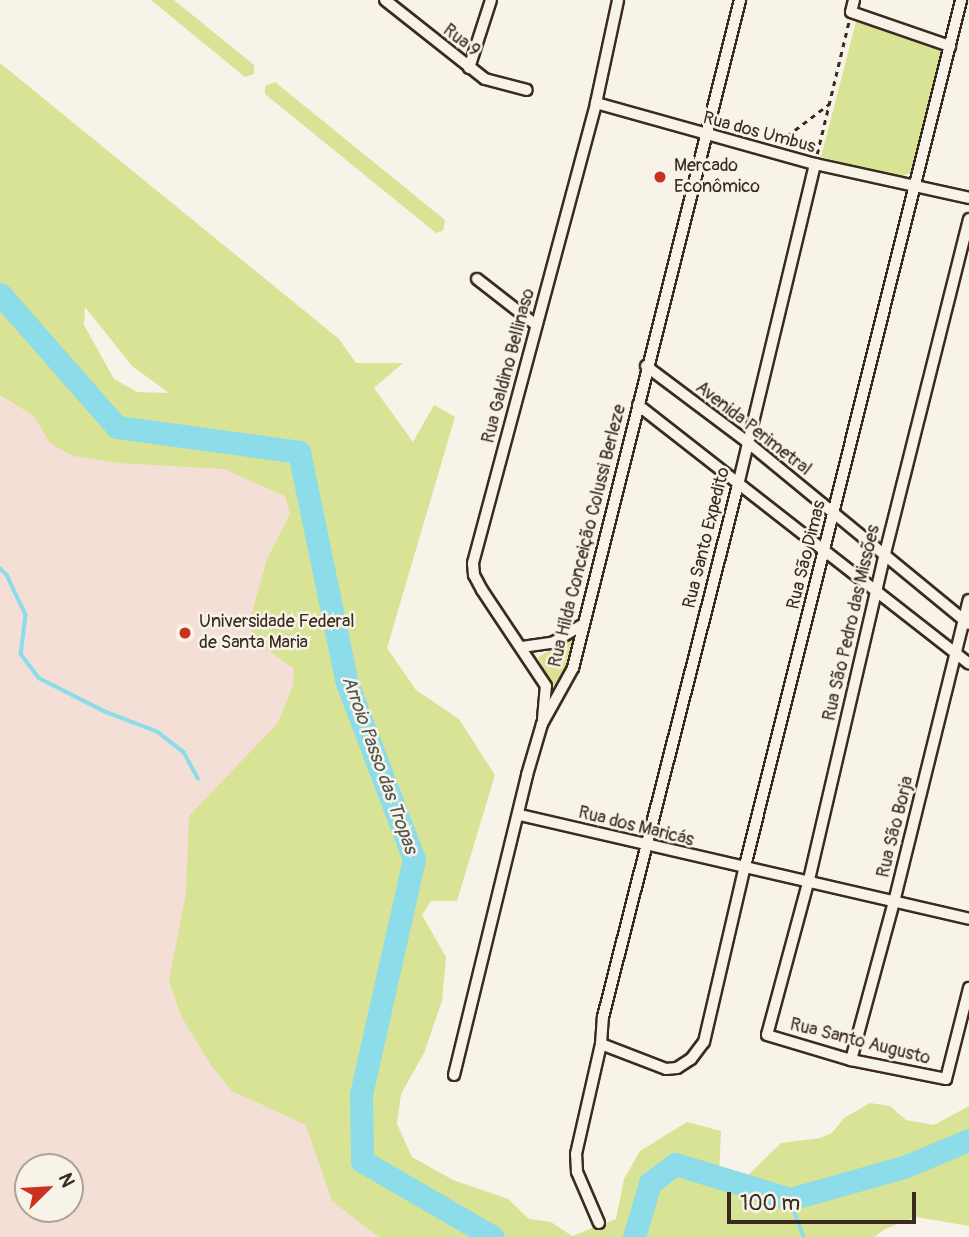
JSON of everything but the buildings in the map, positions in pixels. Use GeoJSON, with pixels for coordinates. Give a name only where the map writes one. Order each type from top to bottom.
{"type":"FeatureCollection","features":[{"type":"Feature","properties":{"kind":"street","name":"Rua 9"},"geometry":{"type":"LineString","coordinates":[[385,0],[485,79],[527,90]]}},
{"type":"Feature","properties":{"kind":"street"},"geometry":{"type":"LineString","coordinates":[[469,68],[491,0]]}},
{"type":"Feature","properties":{"kind":"street","name":"Rua Galdino Bellinaso"},"geometry":{"type":"LineString","coordinates":[[546,691],[522,647],[482,590],[474,575],[473,563],[596,103],[618,0]]}},
{"type":"Feature","properties":{"kind":"street","name":"Rua Hilda Conceição Colussi Berleze"},"geometry":{"type":"LineString","coordinates":[[454,1075],[542,724],[573,668],[646,366],[740,0]]}},
{"type":"Feature","properties":{"kind":"street"},"geometry":{"type":"LineString","coordinates":[[854,0],[851,12],[950,46]]}},
{"type":"Feature","properties":{"kind":"street","name":"Rua São Dimas"},"geometry":{"type":"LineString","coordinates":[[601,1044],[666,1069],[677,1069],[699,1051],[708,1028],[744,870],[961,0]]}},
{"type":"Feature","properties":{"kind":"street","name":"Rua dos Umbus"},"geometry":{"type":"LineString","coordinates":[[596,103],[766,152],[969,198]]}},
{"type":"Feature","properties":{"kind":"street","name":"Rua Santo Expedito"},"geometry":{"type":"LineString","coordinates":[[599,1223],[577,1172],[576,1154],[601,1044],[603,1017],[738,485],[746,441],[815,164]]}},
{"type":"Feature","properties":{"kind":"street","name":"Rua São Pedro das Missões"},"geometry":{"type":"LineString","coordinates":[[767,1035],[808,883],[875,593],[969,219]]}},
{"type":"Feature","properties":{"kind":"street"},"geometry":{"type":"LineString","coordinates":[[477,279],[536,326]]}},
{"type":"Feature","properties":{"kind":"street","name":"Avenida Perimetral"},"geometry":{"type":"LineString","coordinates":[[646,366],[746,441],[885,553],[966,623]]}},
{"type":"Feature","properties":{"kind":"street"},"geometry":{"type":"LineString","coordinates":[[638,405],[969,664]]}},
{"type":"Feature","properties":{"kind":"street","name":"Rua São Borja"},"geometry":{"type":"LineString","coordinates":[[850,1060],[894,902],[954,652],[966,623],[969,600]]}},
{"type":"Feature","properties":{"kind":"street"},"geometry":{"type":"LineString","coordinates":[[522,647],[552,643],[582,625]]}},
{"type":"Feature","properties":{"kind":"street"},"geometry":{"type":"LineString","coordinates":[[542,724],[546,691],[562,692]]}},
{"type":"Feature","properties":{"kind":"street","name":"Rua dos Maricás"},"geometry":{"type":"LineString","coordinates":[[520,816],[744,870],[969,919]]}},
{"type":"Feature","properties":{"kind":"street","name":"Rua Santo Augusto"},"geometry":{"type":"LineString","coordinates":[[767,1035],[850,1060],[946,1079],[969,988]]}},
{"type":"Feature","properties":{"kind":"path"},"geometry":{"type":"LineString","coordinates":[[815,164],[851,12]]}},
{"type":"Feature","properties":{"kind":"path"},"geometry":{"type":"LineString","coordinates":[[766,152],[829,104]]}},
{"type":"Feature","properties":{"kind":"shaded area","name":"Universidade Federal de Santa Maria"},"geometry":{"type":"Polygon","coordinates":[[[0,260],[114,403],[305,437],[355,1199],[404,1237],[0,1237],[0,260]]]}},
{"type":"Feature","properties":{"kind":"green space"},"geometry":{"type":"Polygon","coordinates":[[[151,0],[174,0],[254,65],[254,74],[245,77],[151,0]]]}},
{"type":"Feature","properties":{"kind":"green space"},"geometry":{"type":"Polygon","coordinates":[[[857,18],[942,49],[913,172],[897,178],[821,157],[857,18]]]}},
{"type":"Feature","properties":{"kind":"green space"},"geometry":{"type":"Polygon","coordinates":[[[0,63],[339,339],[356,363],[403,363],[374,388],[413,442],[434,405],[455,417],[387,648],[416,690],[459,719],[495,775],[457,901],[431,901],[422,915],[446,957],[442,1001],[424,1053],[401,1094],[397,1124],[412,1157],[453,1180],[508,1199],[529,1219],[551,1222],[572,1236],[616,1219],[624,1179],[640,1151],[687,1122],[721,1131],[719,1175],[746,1177],[781,1143],[820,1138],[832,1133],[844,1118],[870,1103],[890,1106],[906,1120],[934,1125],[969,1106],[969,1226],[916,1217],[885,1229],[874,1237],[379,1237],[332,1201],[306,1125],[232,1091],[211,1065],[181,1016],[169,981],[186,893],[189,816],[278,723],[293,685],[294,669],[264,647],[248,627],[267,559],[290,514],[285,496],[224,469],[119,463],[73,456],[50,443],[34,416],[0,395],[0,63]],[[85,307],[84,325],[114,379],[137,392],[169,393],[132,366],[85,307]]]}},
{"type":"Feature","properties":{"kind":"green space"},"geometry":{"type":"Polygon","coordinates":[[[275,82],[445,220],[443,231],[436,233],[265,94],[265,86],[275,82]]]}},
{"type":"Feature","properties":{"kind":"green space"},"geometry":{"type":"Polygon","coordinates":[[[576,636],[567,670],[558,687],[549,686],[538,657],[576,636]]]}},
{"type":"Feature","properties":{"kind":"waterway","name":"Arroio Passo das Tropas"},"geometry":{"type":"LineString","coordinates":[[0,294],[117,427],[299,452],[347,683],[414,859],[361,1094],[362,1161],[493,1237]]}},
{"type":"Feature","properties":{"kind":"waterway"},"geometry":{"type":"LineString","coordinates":[[0,568],[7,575],[26,615],[21,654],[39,678],[106,712],[158,732],[184,752],[198,778]]}},
{"type":"Feature","properties":{"kind":"waterway","name":"Arroio Passo das Tropas"},"geometry":{"type":"LineString","coordinates":[[634,1237],[650,1183],[675,1164],[790,1199],[904,1167],[969,1140]]}},
{"type":"Feature","properties":{"kind":"waterway"},"geometry":{"type":"LineString","coordinates":[[790,1199],[804,1237]]}},
{"type":"Feature","properties":{"kind":"place","name":"Mercado Econômico"},"geometry":{"type":"Point","coordinates":[660,177]}},
{"type":"Feature","properties":{"kind":"place","name":"Universidade Federal de Santa Maria"},"geometry":{"type":"Point","coordinates":[185,633]}}]}
